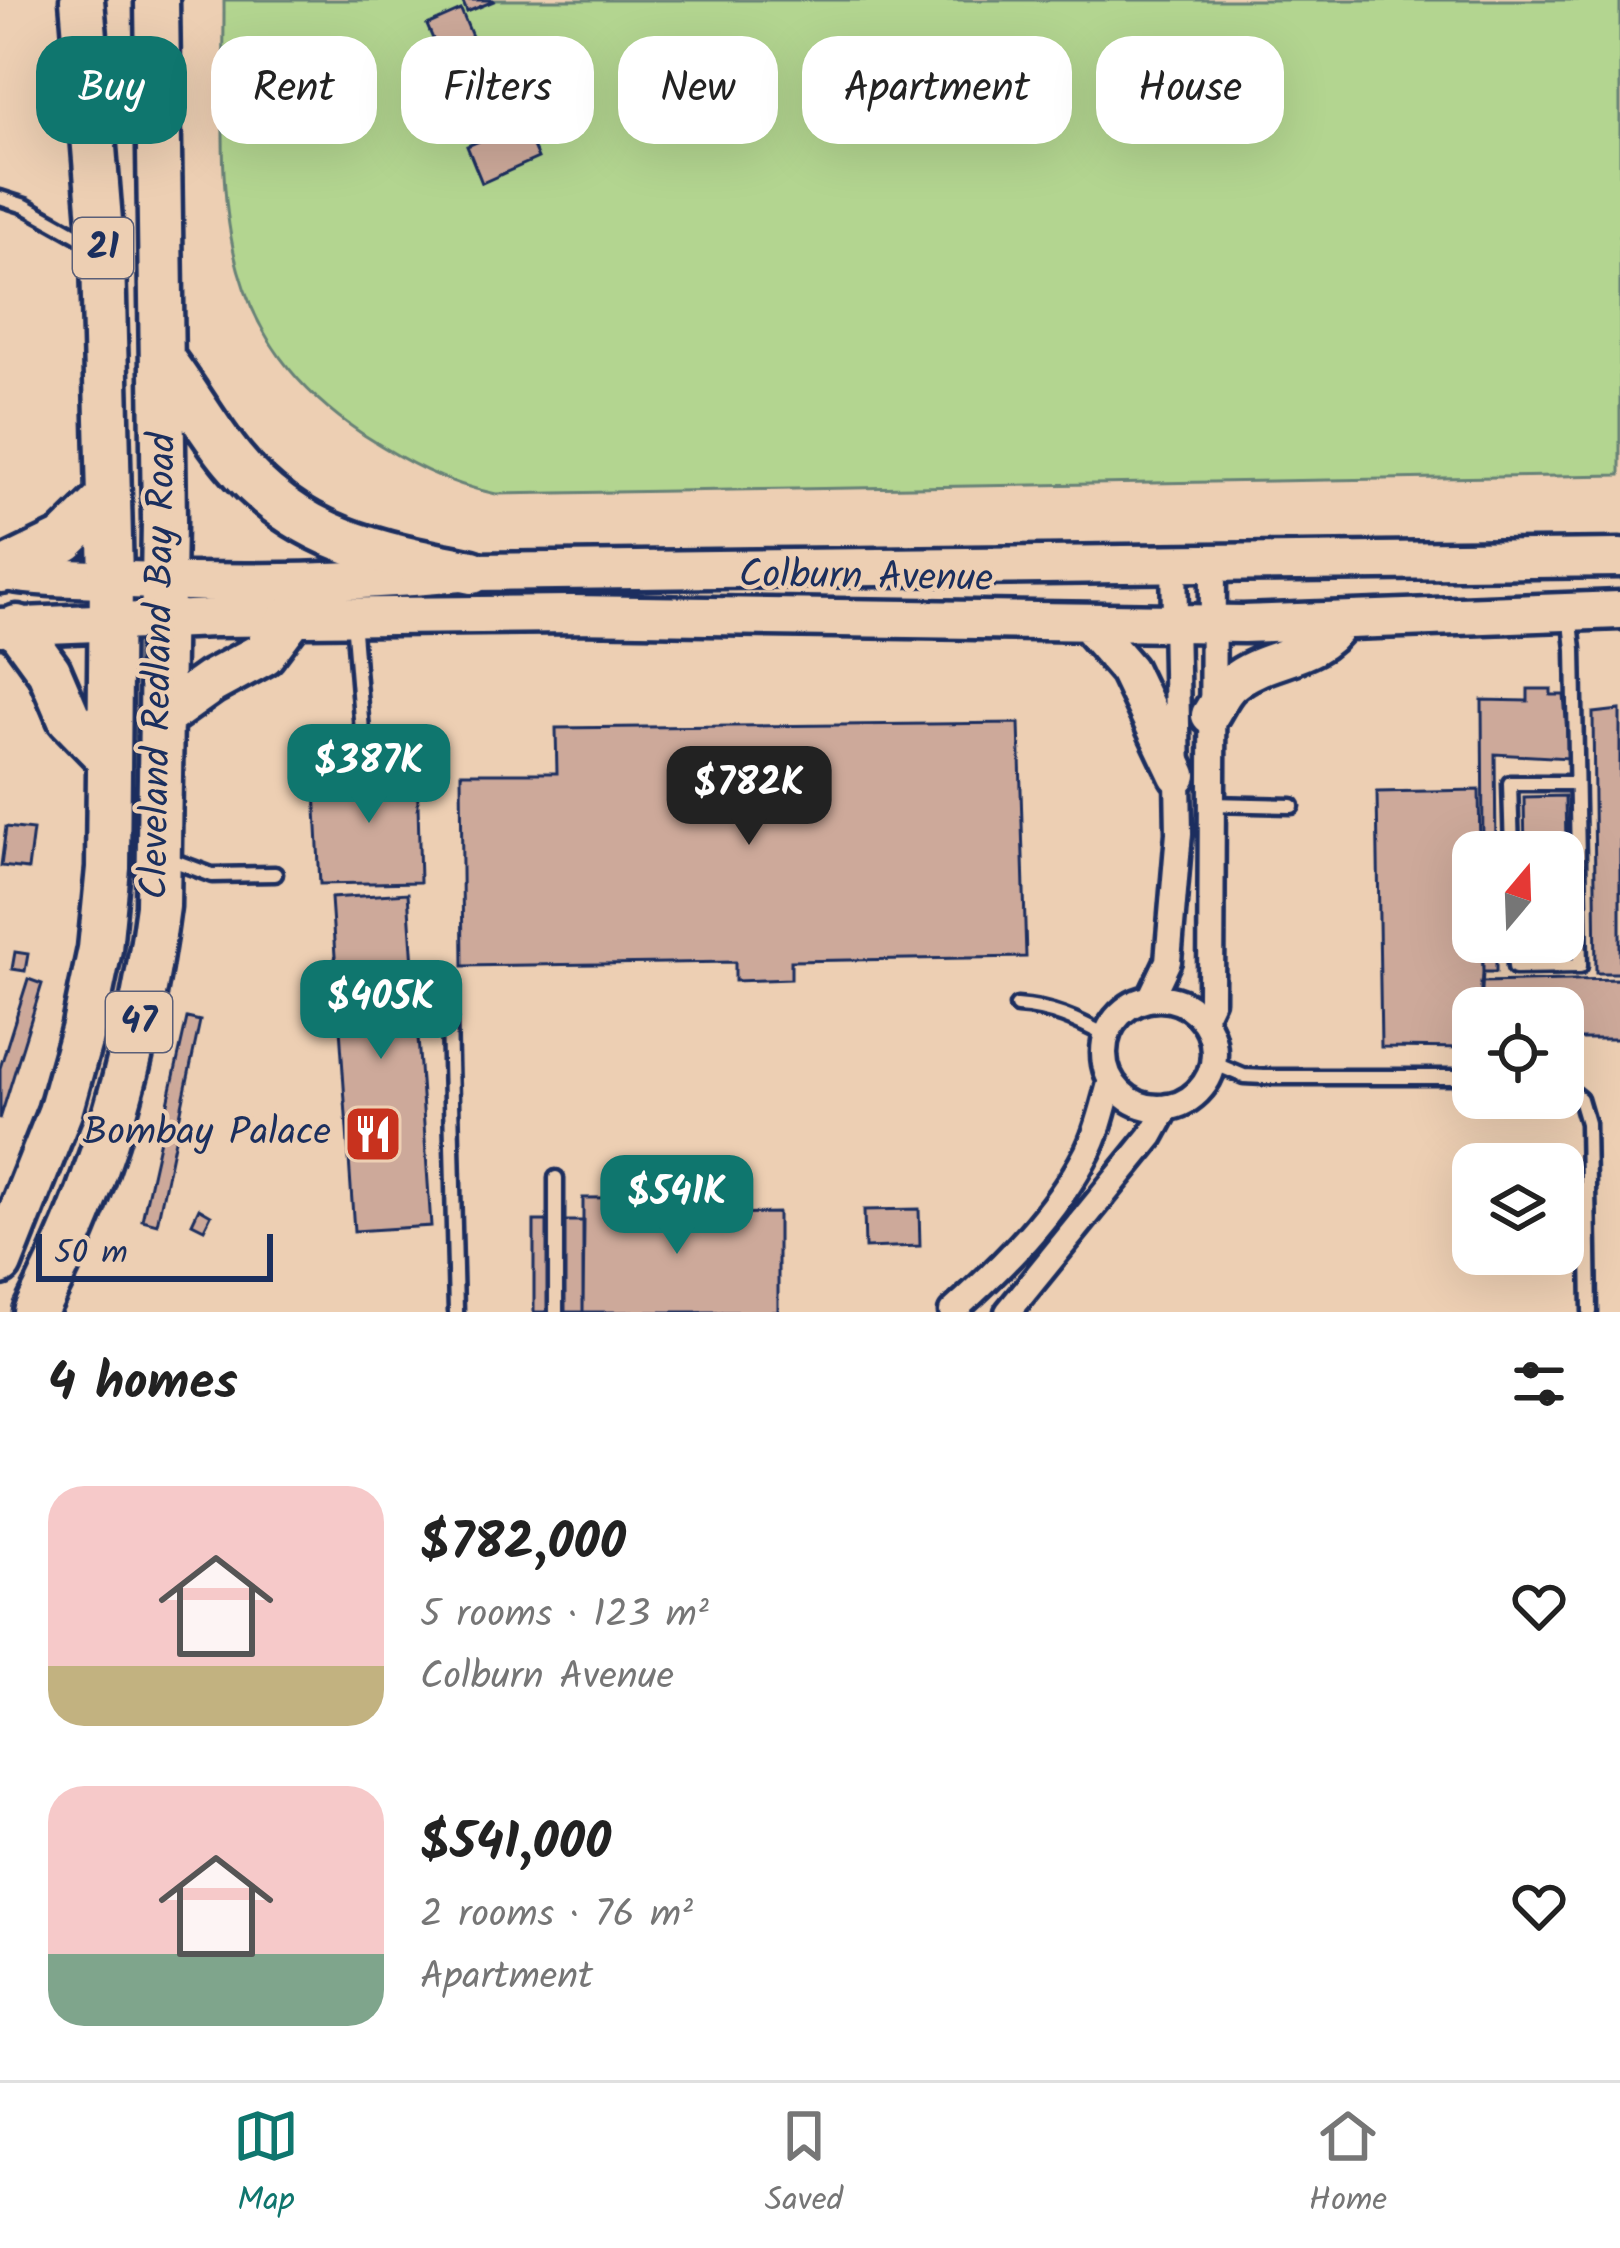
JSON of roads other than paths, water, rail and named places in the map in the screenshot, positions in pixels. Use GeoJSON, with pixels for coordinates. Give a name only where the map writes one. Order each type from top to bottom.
{"type":"FeatureCollection","features":[{"type":"Feature","properties":{"kind":"highway","name":"Cleveland Redland Bay Road"},"geometry":{"type":"LineString","coordinates":[[0,1263],[60,1112],[93,986],[108,868],[111,579],[103,250],[82,0]]}},
{"type":"Feature","properties":{"kind":"highway","name":"Cleveland Redland Bay Road"},"geometry":{"type":"LineString","coordinates":[[35,1312],[85,1203],[125,1080],[151,964],[162,856],[163,360],[157,0]]}},
{"type":"Feature","properties":{"kind":"highway"},"geometry":{"type":"LineString","coordinates":[[163,360],[252,483],[304,522],[354,547],[472,572]]}},
{"type":"Feature","properties":{"kind":"highway"},"geometry":{"type":"LineString","coordinates":[[1,571],[65,540],[109,497]]}},
{"type":"Feature","properties":{"kind":"highway"},"geometry":{"type":"LineString","coordinates":[[163,716],[211,682],[263,654],[291,616]]}},
{"type":"Feature","properties":{"kind":"highway"},"geometry":{"type":"LineString","coordinates":[[9,627],[49,670],[69,718],[109,759]]}},
{"type":"Feature","properties":{"kind":"main road","name":"Colburn Avenue"},"geometry":{"type":"LineString","coordinates":[[9,627],[110,623],[163,601],[472,572],[1620,558]]}},
{"type":"Feature","properties":{"kind":"main road"},"geometry":{"type":"LineString","coordinates":[[1,571],[37,578],[111,579],[163,601]]}},
{"type":"Feature","properties":{"kind":"main road","name":"Colburn Avenue"},"geometry":{"type":"LineString","coordinates":[[163,601],[291,616],[646,614],[1089,625],[1339,623],[1620,610]]}},
{"type":"Feature","properties":{"kind":"main road"},"geometry":{"type":"LineString","coordinates":[[1210,715],[1229,684],[1265,663],[1326,643],[1339,623]]}},
{"type":"Feature","properties":{"kind":"main road"},"geometry":{"type":"LineString","coordinates":[[1089,625],[1128,670],[1178,775]]}},
{"type":"Feature","properties":{"kind":"street"},"geometry":{"type":"LineString","coordinates":[[1150,998],[1168,962],[1179,833],[1174,562]]}},
{"type":"Feature","properties":{"kind":"street"},"geometry":{"type":"LineString","coordinates":[[1202,1019],[1211,1000],[1214,562]]}},
{"type":"Feature","properties":{"kind":"street"},"geometry":{"type":"LineString","coordinates":[[952,1312],[994,1274],[1069,1185],[1089,1150],[1111,1080],[1104,1052],[1106,1036],[1123,1011],[1150,998],[1179,1002],[1202,1019],[1210,1032],[1214,1063],[1197,1092],[1168,1107],[1151,1136],[1008,1312]]}},
{"type":"Feature","properties":{"kind":"street"},"geometry":{"type":"LineString","coordinates":[[1111,1080],[1136,1102],[1168,1107]]}},
{"type":"Feature","properties":{"kind":"lane"},"geometry":{"type":"LineString","coordinates":[[0,198],[25,206],[103,250]]}},
{"type":"Feature","properties":{"kind":"lane"},"geometry":{"type":"LineString","coordinates":[[1570,613],[1577,831]]}},
{"type":"Feature","properties":{"kind":"lane"},"geometry":{"type":"LineString","coordinates":[[353,616],[362,731]]}},
{"type":"Feature","properties":{"kind":"lane"},"geometry":{"type":"LineString","coordinates":[[1511,831],[1510,783],[1576,783]]}},
{"type":"Feature","properties":{"kind":"lane"},"geometry":{"type":"LineString","coordinates":[[1209,804],[1292,806]]}},
{"type":"Feature","properties":{"kind":"lane"},"geometry":{"type":"LineString","coordinates":[[162,856],[212,874],[275,874]]}},
{"type":"Feature","properties":{"kind":"lane"},"geometry":{"type":"LineString","coordinates":[[1515,963],[1515,968],[1580,963]]}},
{"type":"Feature","properties":{"kind":"lane"},"geometry":{"type":"LineString","coordinates":[[1017,1006],[1071,1017],[1106,1036]]}},
{"type":"Feature","properties":{"kind":"lane"},"geometry":{"type":"LineString","coordinates":[[449,1018],[456,1312]]}},
{"type":"Feature","properties":{"kind":"lane"},"geometry":{"type":"LineString","coordinates":[[1214,1063],[1244,1076],[1452,1077]]}},
{"type":"Feature","properties":{"kind":"lane"},"geometry":{"type":"LineString","coordinates":[[1584,1113],[1590,1312]]}},
{"type":"Feature","properties":{"kind":"lane"},"geometry":{"type":"LineString","coordinates":[[556,1178],[556,1312]]}},
{"type":"Feature","properties":{"kind":"place","name":"Bombay Palace"},"geometry":{"type":"Point","coordinates":[373,1134]}}]}
